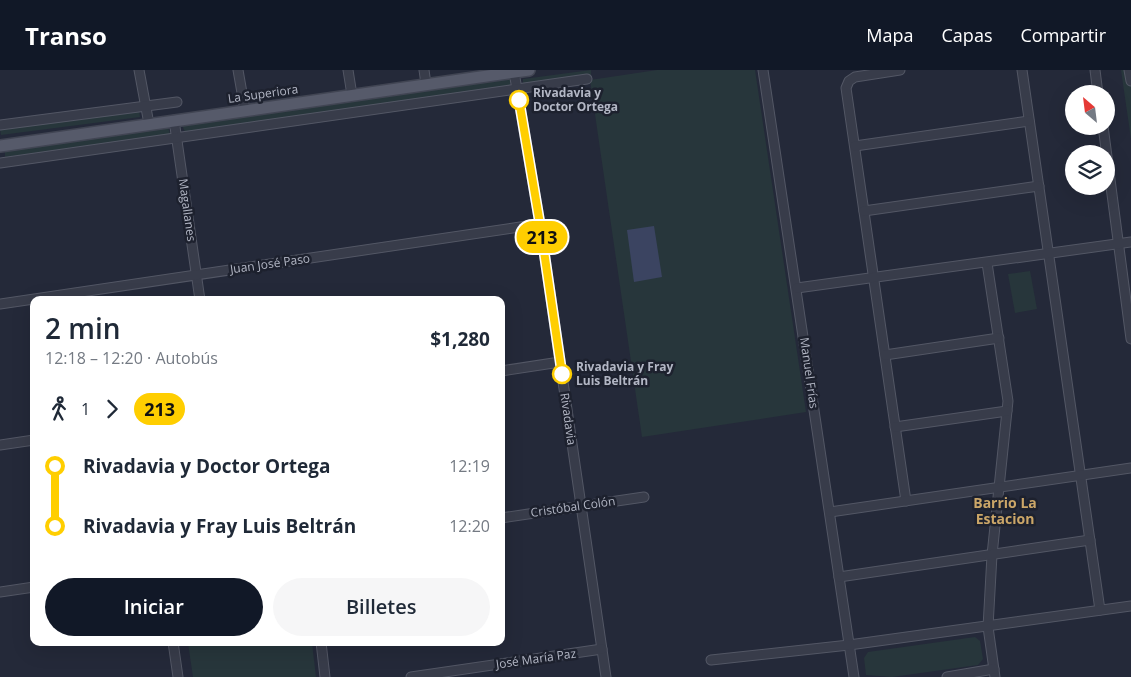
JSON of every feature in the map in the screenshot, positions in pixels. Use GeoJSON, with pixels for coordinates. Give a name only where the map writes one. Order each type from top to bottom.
{"type":"FeatureCollection","features":[{"type":"Feature","properties":{"kind":"main road","name":"La Superiora"},"geometry":{"type":"LineString","coordinates":[[0,146],[529,70]]}},
{"type":"Feature","properties":{"kind":"street"},"geometry":{"type":"LineString","coordinates":[[139,70],[148,124]]}},
{"type":"Feature","properties":{"kind":"street"},"geometry":{"type":"LineString","coordinates":[[238,70],[245,110]]}},
{"type":"Feature","properties":{"kind":"street"},"geometry":{"type":"LineString","coordinates":[[348,70],[352,95]]}},
{"type":"Feature","properties":{"kind":"street"},"geometry":{"type":"LineString","coordinates":[[424,70],[426,84]]}},
{"type":"Feature","properties":{"kind":"street","name":"Manuel Frías"},"geometry":{"type":"LineString","coordinates":[[763,70],[854,677]]}},
{"type":"Feature","properties":{"kind":"street"},"geometry":{"type":"LineString","coordinates":[[900,70],[855,77],[849,81],[846,88],[906,501]]}},
{"type":"Feature","properties":{"kind":"street"},"geometry":{"type":"LineString","coordinates":[[1022,70],[1100,610]]}},
{"type":"Feature","properties":{"kind":"street"},"geometry":{"type":"LineString","coordinates":[[1095,70],[1097,85]]}},
{"type":"Feature","properties":{"kind":"street"},"geometry":{"type":"LineString","coordinates":[[1130,70],[1131,81]]}},
{"type":"Feature","properties":{"kind":"street","name":"Rivadavia"},"geometry":{"type":"LineString","coordinates":[[514,72],[540,224],[606,677]]}},
{"type":"Feature","properties":{"kind":"street"},"geometry":{"type":"LineString","coordinates":[[0,163],[587,80]]}},
{"type":"Feature","properties":{"kind":"street"},"geometry":{"type":"LineString","coordinates":[[0,125],[177,102]]}},
{"type":"Feature","properties":{"kind":"street","name":"Magallanes"},"geometry":{"type":"LineString","coordinates":[[174,120],[199,296]]}},
{"type":"Feature","properties":{"kind":"street"},"geometry":{"type":"LineString","coordinates":[[855,146],[1029,120]]}},
{"type":"Feature","properties":{"kind":"street"},"geometry":{"type":"LineString","coordinates":[[1104,135],[1131,340]]}},
{"type":"Feature","properties":{"kind":"street"},"geometry":{"type":"LineString","coordinates":[[864,211],[1038,186]]}},
{"type":"Feature","properties":{"kind":"street","name":"Juan José Paso"},"geometry":{"type":"LineString","coordinates":[[54,296],[540,224]]}},
{"type":"Feature","properties":{"kind":"street"},"geometry":{"type":"LineString","coordinates":[[797,288],[1131,242]]}},
{"type":"Feature","properties":{"kind":"street"},"geometry":{"type":"LineString","coordinates":[[947,677],[995,673],[988,627],[992,555],[1008,401],[987,263]]}},
{"type":"Feature","properties":{"kind":"street","name":"Juan José Paso"},"geometry":{"type":"LineString","coordinates":[[0,304],[30,300]]}},
{"type":"Feature","properties":{"kind":"street"},"geometry":{"type":"LineString","coordinates":[[885,355],[998,338]]}},
{"type":"Feature","properties":{"kind":"street"},"geometry":{"type":"LineString","coordinates":[[505,370],[560,362]]}},
{"type":"Feature","properties":{"kind":"street"},"geometry":{"type":"LineString","coordinates":[[895,427],[1007,411]]}},
{"type":"Feature","properties":{"kind":"street"},"geometry":{"type":"LineString","coordinates":[[0,445],[30,441]]}},
{"type":"Feature","properties":{"kind":"street"},"geometry":{"type":"LineString","coordinates":[[830,512],[1131,468]]}},
{"type":"Feature","properties":{"kind":"street","name":"Cristóbal Colón"},"geometry":{"type":"LineString","coordinates":[[505,517],[644,497]]}},
{"type":"Feature","properties":{"kind":"street"},"geometry":{"type":"LineString","coordinates":[[839,577],[1090,540]]}},
{"type":"Feature","properties":{"kind":"street"},"geometry":{"type":"LineString","coordinates":[[0,592],[30,588]]}},
{"type":"Feature","properties":{"kind":"street"},"geometry":{"type":"LineString","coordinates":[[711,660],[850,645],[1131,606]]}},
{"type":"Feature","properties":{"kind":"street"},"geometry":{"type":"LineString","coordinates":[[174,646],[178,677]]}},
{"type":"Feature","properties":{"kind":"street"},"geometry":{"type":"LineString","coordinates":[[321,646],[325,677]]}},
{"type":"Feature","properties":{"kind":"street","name":"José María Paz"},"geometry":{"type":"LineString","coordinates":[[411,677],[602,649]]}},
{"type":"Feature","properties":{"kind":"shaded area"},"geometry":{"type":"Polygon","coordinates":[[[591,70],[591,75],[523,84],[523,79],[591,70]]]}},
{"type":"Feature","properties":{"kind":"shaded area"},"geometry":{"type":"Polygon","coordinates":[[[657,70],[755,70],[806,412],[642,437],[590,80],[657,70]]]}},
{"type":"Feature","properties":{"kind":"shaded area"},"geometry":{"type":"Polygon","coordinates":[[[1121,70],[1131,70],[1131,139],[1121,70]]]}},
{"type":"Feature","properties":{"kind":"shaded area"},"geometry":{"type":"Polygon","coordinates":[[[510,79],[510,87],[185,132],[182,125],[510,79]]]}},
{"type":"Feature","properties":{"kind":"shaded area"},"geometry":{"type":"Polygon","coordinates":[[[139,110],[140,117],[1,135],[0,128],[139,110]]]}},
{"type":"Feature","properties":{"kind":"shaded area"},"geometry":{"type":"Polygon","coordinates":[[[168,127],[170,134],[5,157],[5,149],[168,127]]]}},
{"type":"Feature","properties":{"kind":"shaded area"},"geometry":{"type":"Polygon","coordinates":[[[1030,271],[1037,309],[1015,313],[1008,274],[1030,271]]]}},
{"type":"Feature","properties":{"kind":"shaded area"},"geometry":{"type":"Polygon","coordinates":[[[975,637],[980,641],[983,659],[978,665],[892,677],[866,675],[864,658],[868,652],[975,637]]]}},
{"type":"Feature","properties":{"kind":"shaded area"},"geometry":{"type":"Polygon","coordinates":[[[188,646],[312,646],[316,677],[193,677],[188,646]]]}},
{"type":"Feature","properties":{"kind":"water"},"geometry":{"type":"Polygon","coordinates":[[[654,226],[662,277],[634,282],[627,230],[654,226]]]}},
{"type":"Feature","properties":{"kind":"bus line","name":"213"},"geometry":{"type":"LineString","coordinates":[[519,100],[540,224],[562,374]]}},
{"type":"Feature","properties":{"kind":"place","name":"Rivadavia y Doctor Ortega"},"geometry":{"type":"Point","coordinates":[519,100]}},
{"type":"Feature","properties":{"kind":"place","name":"Rivadavia y Fray Luis Beltrán"},"geometry":{"type":"Point","coordinates":[562,374]}},
{"type":"Feature","properties":{"kind":"district","name":"Barrio La Estacion"},"geometry":{"type":"Point","coordinates":[1005,512]}}]}
